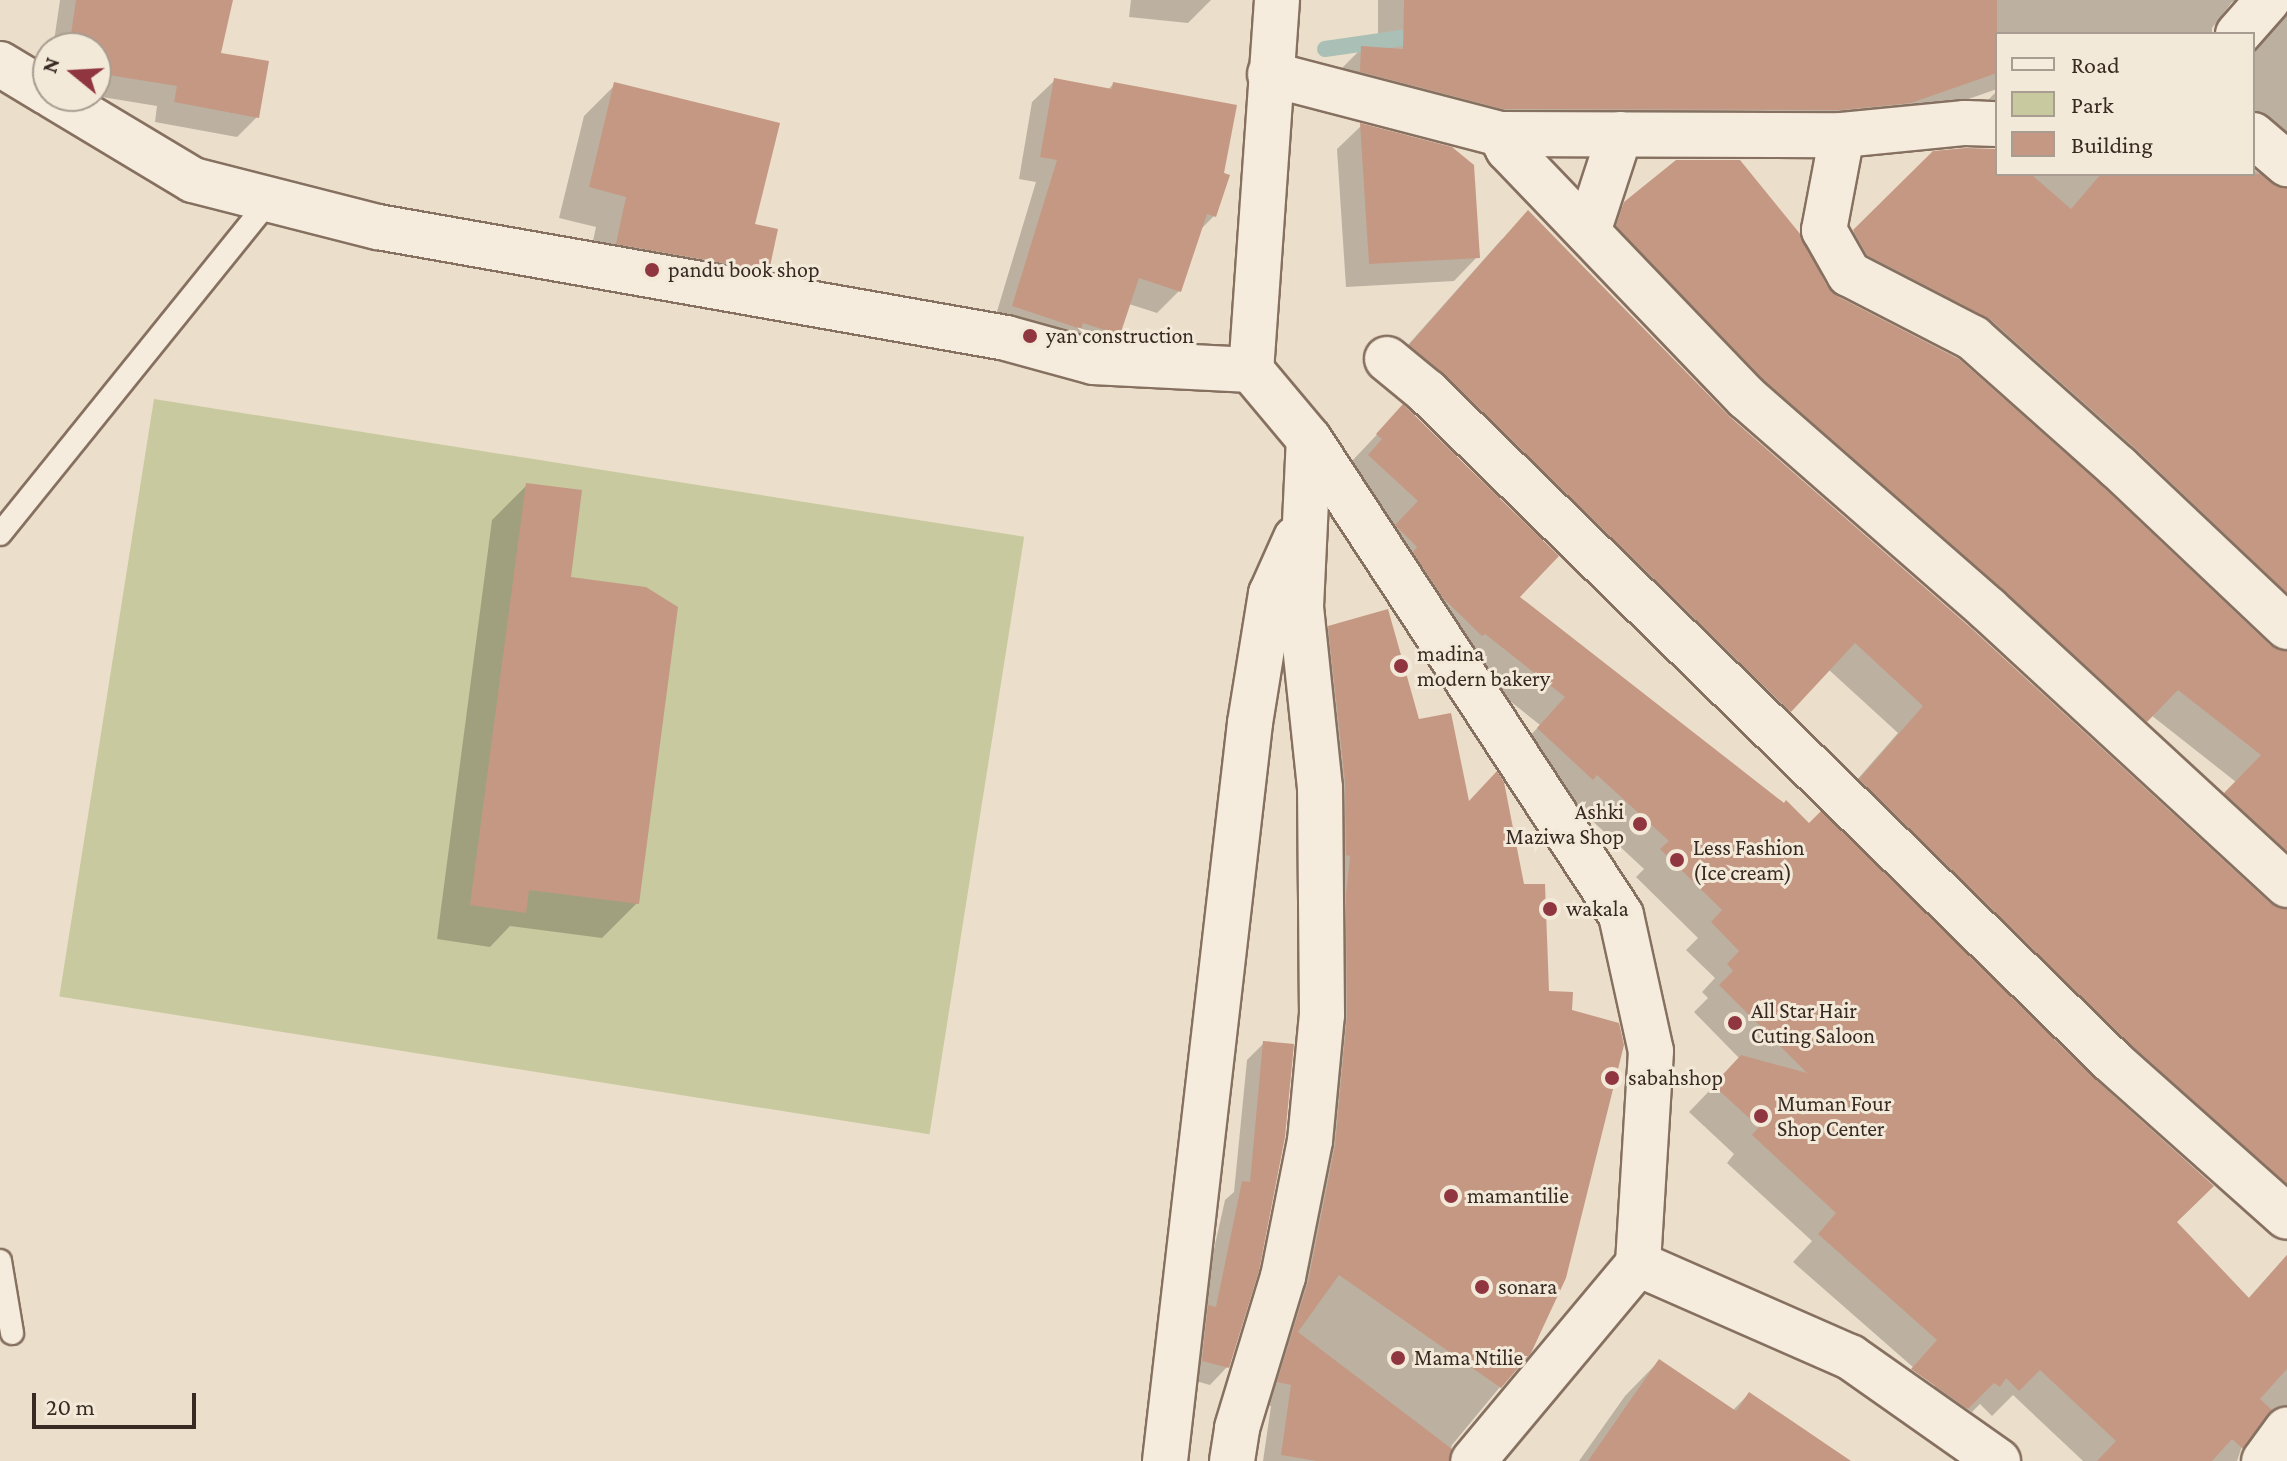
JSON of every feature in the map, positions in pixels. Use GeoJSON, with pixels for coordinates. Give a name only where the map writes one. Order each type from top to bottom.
{"type":"FeatureCollection","features":[{"type":"Feature","properties":{"kind":"street"},"geometry":{"type":"LineString","coordinates":[[1251,370],[1307,84],[1277,0]]}},
{"type":"Feature","properties":{"kind":"street"},"geometry":{"type":"LineString","coordinates":[[2240,32],[2268,0]]}},
{"type":"Feature","properties":{"kind":"street"},"geometry":{"type":"LineString","coordinates":[[0,64],[32,83]]}},
{"type":"Feature","properties":{"kind":"street"},"geometry":{"type":"LineString","coordinates":[[1307,84],[1500,134],[1842,135],[1965,123],[1995,124]]}},
{"type":"Feature","properties":{"kind":"street"},"geometry":{"type":"LineString","coordinates":[[80,112],[193,180],[378,227],[1006,338],[1093,362],[1251,370],[1309,439],[1621,915],[1651,1051],[1638,1264],[1473,1461]]}},
{"type":"Feature","properties":{"kind":"street"},"geometry":{"type":"LineString","coordinates":[[1500,134],[1508,149],[1747,398],[1988,609],[2287,885]]}},
{"type":"Feature","properties":{"kind":"street"},"geometry":{"type":"LineString","coordinates":[[1588,232],[1620,134]]}},
{"type":"Feature","properties":{"kind":"street"},"geometry":{"type":"LineString","coordinates":[[1842,135],[1824,230],[1849,274],[1973,338],[2118,467],[2287,627]]}},
{"type":"Feature","properties":{"kind":"street"},"geometry":{"type":"LineString","coordinates":[[2255,137],[2287,164]]}},
{"type":"Feature","properties":{"kind":"street"},"geometry":{"type":"LineString","coordinates":[[1387,359],[1439,403],[2112,1061],[2287,1217]]}},
{"type":"Feature","properties":{"kind":"street"},"geometry":{"type":"LineString","coordinates":[[1232,1461],[1237,1428],[1283,1277],[1310,1141],[1322,1015],[1320,788],[1301,607],[1309,439]]}},
{"type":"Feature","properties":{"kind":"street"},"geometry":{"type":"LineString","coordinates":[[1165,1461],[1250,723],[1271,594],[1305,518]]}},
{"type":"Feature","properties":{"kind":"street"},"geometry":{"type":"LineString","coordinates":[[1638,1264],[1850,1357],[1998,1461]]}},
{"type":"Feature","properties":{"kind":"street"},"geometry":{"type":"LineString","coordinates":[[2264,1461],[2287,1429]]}},
{"type":"Feature","properties":{"kind":"lane"},"geometry":{"type":"LineString","coordinates":[[0,534],[270,199]]}},
{"type":"Feature","properties":{"kind":"lane"},"geometry":{"type":"LineString","coordinates":[[0,1261],[12,1333]]}},
{"type":"Feature","properties":{"kind":"green space"},"geometry":{"type":"Polygon","coordinates":[[[154,399],[1024,537],[930,1134],[59,997],[154,399]]]}},
{"type":"Feature","properties":{"kind":"building"},"geometry":{"type":"Polygon","coordinates":[[[76,0],[233,0],[221,53],[269,61],[259,118],[174,102],[177,86],[112,76],[112,32],[71,32],[76,0]]]}},
{"type":"Feature","properties":{"kind":"building"},"geometry":{"type":"Polygon","coordinates":[[[1404,0],[1997,0],[1995,74],[1911,103],[1841,110],[1503,109],[1357,71],[1360,71],[1361,46],[1403,49],[1404,0]]]}},
{"type":"Feature","properties":{"kind":"building"},"geometry":{"type":"Polygon","coordinates":[[[1054,78],[1112,89],[1113,82],[1237,105],[1224,173],[1230,175],[1216,217],[1207,214],[1181,292],[1139,278],[1120,335],[1083,323],[1081,329],[1012,306],[1057,160],[1040,157],[1054,78]]]}},
{"type":"Feature","properties":{"kind":"building"},"geometry":{"type":"Polygon","coordinates":[[[614,82],[780,123],[755,224],[778,229],[769,271],[616,244],[626,197],[589,187],[614,82]]]}},
{"type":"Feature","properties":{"kind":"building"},"geometry":{"type":"Polygon","coordinates":[[[1360,123],[1452,147],[1474,165],[1480,258],[1369,264],[1360,123]]]}},
{"type":"Feature","properties":{"kind":"building"},"geometry":{"type":"Polygon","coordinates":[[[1995,149],[1995,176],[2033,176],[2071,209],[2099,176],[2260,174],[2271,183],[2287,188],[2287,593],[2135,448],[1990,319],[1867,255],[1853,230],[1933,151],[1995,149]]]}},
{"type":"Feature","properties":{"kind":"building"},"geometry":{"type":"Polygon","coordinates":[[[1676,160],[1740,160],[1801,235],[1827,286],[1837,296],[1959,359],[2101,485],[2270,645],[2287,651],[2287,851],[2224,793],[2261,755],[2178,690],[2147,722],[2005,591],[1764,380],[1616,226],[1624,202],[1676,160]]]}},
{"type":"Feature","properties":{"kind":"building"},"geometry":{"type":"Polygon","coordinates":[[[1528,210],[1730,417],[1971,628],[2270,903],[2287,909],[2287,1184],[2129,1043],[1859,779],[1923,706],[1855,643],[1791,712],[1444,374],[1409,345],[1528,210]]]}},
{"type":"Feature","properties":{"kind":"building"},"geometry":{"type":"Polygon","coordinates":[[[1403,404],[1559,556],[1520,597],[1784,803],[1786,800],[1809,823],[1821,811],[2095,1079],[2214,1186],[2177,1222],[2249,1298],[2287,1255],[2287,1369],[2260,1399],[2272,1410],[2243,1449],[2232,1439],[2212,1461],[2097,1461],[2116,1441],[2040,1370],[2019,1391],[2006,1378],[2000,1387],[1994,1383],[1968,1409],[1911,1369],[1937,1340],[1818,1234],[1836,1213],[1752,1135],[1759,1127],[1713,1085],[1741,1055],[1807,1073],[1719,985],[1733,971],[1727,964],[1739,951],[1711,922],[1722,910],[1660,849],[1669,841],[1597,775],[1593,780],[1537,728],[1565,697],[1485,634],[1482,636],[1444,599],[1413,552],[1417,547],[1395,525],[1418,501],[1368,455],[1382,439],[1376,434],[1403,404]]]}},
{"type":"Feature","properties":{"kind":"building"},"geometry":{"type":"Polygon","coordinates":[[[526,483],[582,490],[571,577],[646,587],[678,607],[639,904],[529,890],[526,913],[470,905],[526,483]]]}},
{"type":"Feature","properties":{"kind":"building"},"geometry":{"type":"Polygon","coordinates":[[[1388,609],[1419,719],[1451,713],[1469,801],[1497,771],[1504,782],[1524,884],[1545,884],[1549,991],[1573,992],[1572,1010],[1619,1023],[1624,1045],[1566,1278],[1531,1353],[1501,1388],[1339,1275],[1298,1332],[1452,1449],[1449,1461],[1317,1461],[1281,1455],[1291,1385],[1277,1382],[1308,1282],[1335,1146],[1347,1017],[1346,895],[1350,856],[1346,855],[1345,781],[1328,626],[1388,609]]]}},
{"type":"Feature","properties":{"kind":"building"},"geometry":{"type":"Polygon","coordinates":[[[1263,1041],[1294,1044],[1285,1137],[1259,1271],[1229,1368],[1202,1361],[1208,1305],[1216,1307],[1242,1181],[1250,1182],[1263,1041]]]}},
{"type":"Feature","properties":{"kind":"building"},"geometry":{"type":"Polygon","coordinates":[[[1659,1359],[1736,1411],[1749,1392],[1851,1461],[1588,1461],[1659,1359]]]}},
{"type":"Feature","properties":{"kind":"waterway"},"geometry":{"type":"LineString","coordinates":[[1325,49],[1422,35]]}},
{"type":"Feature","properties":{"kind":"place","name":"pandu book shop"},"geometry":{"type":"Point","coordinates":[652,270]}},
{"type":"Feature","properties":{"kind":"place","name":"yan construction"},"geometry":{"type":"Point","coordinates":[1030,336]}},
{"type":"Feature","properties":{"kind":"place","name":"madina modern bakery"},"geometry":{"type":"Point","coordinates":[1401,666]}},
{"type":"Feature","properties":{"kind":"place","name":"Ashki Maziwa Shop"},"geometry":{"type":"Point","coordinates":[1640,824]}},
{"type":"Feature","properties":{"kind":"place","name":"Less Fashion (Ice cream)"},"geometry":{"type":"Point","coordinates":[1677,860]}},
{"type":"Feature","properties":{"kind":"place","name":"wakala"},"geometry":{"type":"Point","coordinates":[1550,909]}},
{"type":"Feature","properties":{"kind":"place","name":"All Star Hair Cuting Saloon"},"geometry":{"type":"Point","coordinates":[1735,1023]}},
{"type":"Feature","properties":{"kind":"place","name":"sabahshop"},"geometry":{"type":"Point","coordinates":[1612,1078]}},
{"type":"Feature","properties":{"kind":"place","name":"Muman Four Shop Center"},"geometry":{"type":"Point","coordinates":[1761,1116]}},
{"type":"Feature","properties":{"kind":"place","name":"mamantilie"},"geometry":{"type":"Point","coordinates":[1451,1196]}},
{"type":"Feature","properties":{"kind":"place","name":"sonara"},"geometry":{"type":"Point","coordinates":[1482,1287]}},
{"type":"Feature","properties":{"kind":"place","name":"Mama Ntilie"},"geometry":{"type":"Point","coordinates":[1398,1358]}}]}
